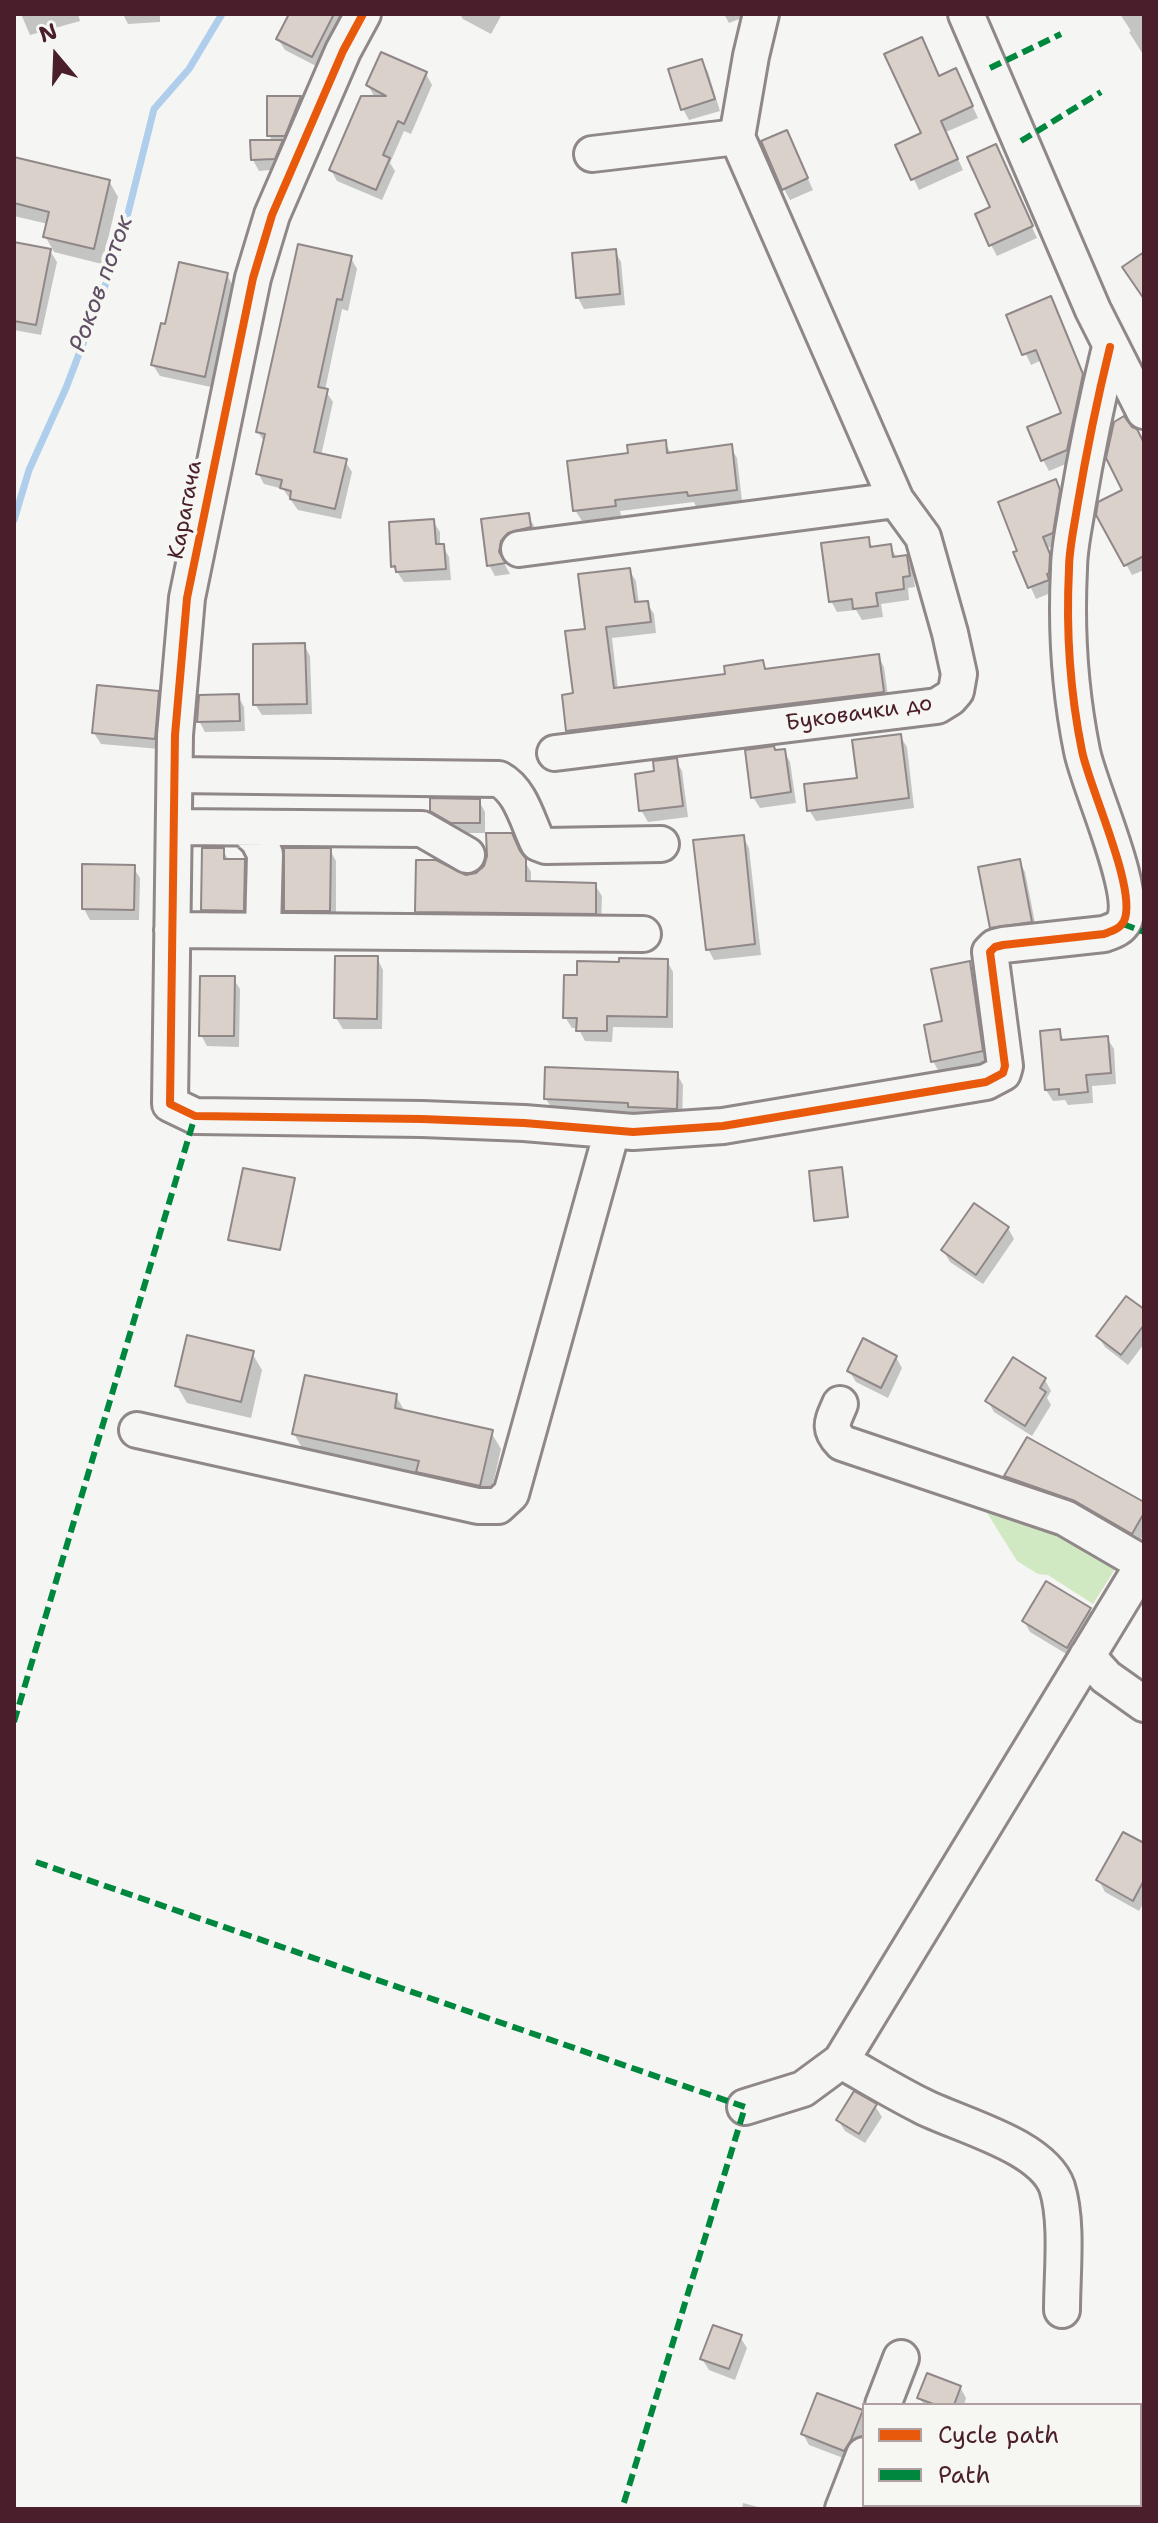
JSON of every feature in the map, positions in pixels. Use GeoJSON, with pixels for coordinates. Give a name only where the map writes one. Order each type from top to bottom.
{"type":"FeatureCollection","features":[{"type":"Feature","properties":{"kind":"street","name":"Карагача"},"geometry":{"type":"LineString","coordinates":[[363,14],[343,51],[272,215],[253,278],[187,598],[175,735],[170,1104],[195,1116],[422,1119],[524,1123],[612,1131]]}},
{"type":"Feature","properties":{"kind":"street"},"geometry":{"type":"LineString","coordinates":[[592,154],[737,137],[761,14]]}},
{"type":"Feature","properties":{"kind":"street"},"geometry":{"type":"LineString","coordinates":[[966,14],[1110,347],[1144,411]]}},
{"type":"Feature","properties":{"kind":"street","name":"Буковачки до"},"geometry":{"type":"LineString","coordinates":[[555,753],[937,706],[956,691],[959,674],[923,537],[896,500],[737,137]]}},
{"type":"Feature","properties":{"kind":"street"},"geometry":{"type":"LineString","coordinates":[[137,1430],[478,1506],[498,1506],[511,1494],[612,1131],[723,1126],[915,1095],[997,1078],[1003,1073],[1005,1066],[990,952],[1003,945],[1104,934],[1123,924],[1125,892],[1082,753],[1068,616],[1069,566],[1081,487],[1093,416],[1110,347]]}},
{"type":"Feature","properties":{"kind":"street"},"geometry":{"type":"LineString","coordinates":[[519,549],[896,500]]}},
{"type":"Feature","properties":{"kind":"street"},"geometry":{"type":"LineString","coordinates":[[175,775],[499,779],[509,786],[520,801],[538,843],[546,846],[661,844]]}},
{"type":"Feature","properties":{"kind":"street"},"geometry":{"type":"LineString","coordinates":[[174,827],[422,829],[467,855]]}},
{"type":"Feature","properties":{"kind":"street"},"geometry":{"type":"LineString","coordinates":[[245,828],[258,840],[265,854],[263,930]]}},
{"type":"Feature","properties":{"kind":"street"},"geometry":{"type":"LineString","coordinates":[[172,930],[643,934]]}},
{"type":"Feature","properties":{"kind":"street"},"geometry":{"type":"LineString","coordinates":[[745,2107],[803,2089],[841,2061],[1087,1656],[1142,1576],[1065,1518],[842,1443],[834,1434],[832,1424],[840,1404]]}},
{"type":"Feature","properties":{"kind":"street"},"geometry":{"type":"LineString","coordinates":[[1087,1656],[1106,1677],[1144,1704]]}},
{"type":"Feature","properties":{"kind":"street"},"geometry":{"type":"LineString","coordinates":[[841,2061],[922,2107],[1012,2146],[1041,2164],[1056,2185],[1062,2221],[1062,2310]]}},
{"type":"Feature","properties":{"kind":"street"},"geometry":{"type":"LineString","coordinates":[[884,2403],[901,2358]]}},
{"type":"Feature","properties":{"kind":"street"},"geometry":{"type":"LineString","coordinates":[[843,2509],[862,2460]]}},
{"type":"Feature","properties":{"kind":"green space"},"geometry":{"type":"Polygon","coordinates":[[[979,1500],[1122,1558],[1093,1604],[1048,1575],[1038,1574],[1017,1561],[979,1500]]]}},
{"type":"Feature","properties":{"kind":"building"},"geometry":{"type":"Polygon","coordinates":[[[289,14],[334,14],[312,57],[276,39],[289,14]]]}},
{"type":"Feature","properties":{"kind":"building"},"geometry":{"type":"Polygon","coordinates":[[[922,37],[939,76],[956,68],[973,106],[941,121],[958,159],[911,180],[895,145],[921,133],[884,54],[922,37]]]}},
{"type":"Feature","properties":{"kind":"building"},"geometry":{"type":"Polygon","coordinates":[[[381,52],[427,72],[404,124],[398,121],[383,155],[390,158],[376,190],[329,170],[361,96],[386,96],[366,85],[381,52]]]}},
{"type":"Feature","properties":{"kind":"building"},"geometry":{"type":"Polygon","coordinates":[[[702,59],[715,99],[681,110],[668,69],[702,59]]]}},
{"type":"Feature","properties":{"kind":"building"},"geometry":{"type":"Polygon","coordinates":[[[267,96],[301,96],[285,136],[267,136],[267,96]]]}},
{"type":"Feature","properties":{"kind":"building"},"geometry":{"type":"Polygon","coordinates":[[[787,130],[808,178],[782,190],[761,141],[787,130]]]}},
{"type":"Feature","properties":{"kind":"building"},"geometry":{"type":"Polygon","coordinates":[[[250,140],[283,140],[275,159],[251,160],[250,140]]]}},
{"type":"Feature","properties":{"kind":"building"},"geometry":{"type":"Polygon","coordinates":[[[996,144],[1033,226],[989,246],[975,214],[990,207],[967,157],[996,144]]]}},
{"type":"Feature","properties":{"kind":"building"},"geometry":{"type":"Polygon","coordinates":[[[14,157],[110,180],[94,249],[43,237],[49,212],[14,203],[14,157]]]}},
{"type":"Feature","properties":{"kind":"building"},"geometry":{"type":"Polygon","coordinates":[[[14,242],[51,249],[36,325],[14,321],[14,242]]]}},
{"type":"Feature","properties":{"kind":"building"},"geometry":{"type":"Polygon","coordinates":[[[298,244],[352,256],[342,300],[337,299],[318,387],[328,389],[314,452],[347,459],[335,509],[290,499],[291,491],[280,488],[282,480],[256,474],[265,434],[256,432],[298,244]]]}},
{"type":"Feature","properties":{"kind":"building"},"geometry":{"type":"Polygon","coordinates":[[[616,249],[620,294],[576,298],[572,253],[616,249]]]}},
{"type":"Feature","properties":{"kind":"building"},"geometry":{"type":"Polygon","coordinates":[[[1144,252],[1144,299],[1122,267],[1144,252]]]}},
{"type":"Feature","properties":{"kind":"building"},"geometry":{"type":"Polygon","coordinates":[[[179,262],[228,273],[205,377],[151,365],[161,323],[165,324],[179,262]]]}},
{"type":"Feature","properties":{"kind":"building"},"geometry":{"type":"Polygon","coordinates":[[[1051,296],[1083,374],[1067,450],[1041,461],[1027,427],[1061,413],[1036,350],[1022,355],[1006,315],[1051,296]]]}},
{"type":"Feature","properties":{"kind":"building"},"geometry":{"type":"Polygon","coordinates":[[[1124,416],[1137,429],[1144,443],[1144,556],[1124,566],[1096,515],[1098,502],[1122,490],[1106,458],[1114,422],[1124,416]]]}},
{"type":"Feature","properties":{"kind":"building"},"geometry":{"type":"Polygon","coordinates":[[[666,440],[667,453],[732,444],[737,490],[615,500],[616,506],[573,511],[567,461],[628,453],[627,445],[666,440]]]}},
{"type":"Feature","properties":{"kind":"building"},"geometry":{"type":"Polygon","coordinates":[[[1056,479],[1060,490],[1053,533],[1043,537],[1050,554],[1049,580],[1028,588],[998,502],[1056,479]]]}},
{"type":"Feature","properties":{"kind":"building"},"geometry":{"type":"Polygon","coordinates":[[[529,513],[531,527],[508,533],[501,541],[499,552],[506,563],[487,566],[481,519],[529,513]]]}},
{"type":"Feature","properties":{"kind":"building"},"geometry":{"type":"Polygon","coordinates":[[[434,519],[436,544],[444,544],[446,569],[396,572],[395,566],[391,567],[389,522],[434,519]]]}},
{"type":"Feature","properties":{"kind":"building"},"geometry":{"type":"Polygon","coordinates":[[[869,537],[870,547],[891,544],[893,557],[907,555],[910,576],[903,577],[904,589],[876,593],[878,606],[853,609],[852,599],[829,602],[821,543],[869,537]]]}},
{"type":"Feature","properties":{"kind":"building"},"geometry":{"type":"Polygon","coordinates":[[[630,568],[635,602],[648,601],[651,622],[606,627],[614,688],[725,674],[724,666],[763,660],[765,669],[879,654],[884,692],[566,731],[562,695],[573,693],[565,631],[585,629],[578,574],[630,568]]]}},
{"type":"Feature","properties":{"kind":"building"},"geometry":{"type":"Polygon","coordinates":[[[305,643],[307,704],[253,705],[253,644],[305,643]]]}},
{"type":"Feature","properties":{"kind":"building"},"geometry":{"type":"Polygon","coordinates":[[[97,685],[159,691],[155,739],[92,733],[97,685]]]}},
{"type":"Feature","properties":{"kind":"building"},"geometry":{"type":"Polygon","coordinates":[[[239,694],[240,721],[197,722],[199,695],[239,694]]]}},
{"type":"Feature","properties":{"kind":"building"},"geometry":{"type":"Polygon","coordinates":[[[901,734],[909,798],[807,811],[804,784],[857,778],[852,740],[901,734]]]}},
{"type":"Feature","properties":{"kind":"building"},"geometry":{"type":"Polygon","coordinates":[[[774,746],[775,750],[785,749],[791,792],[751,798],[745,750],[774,746]]]}},
{"type":"Feature","properties":{"kind":"building"},"geometry":{"type":"Polygon","coordinates":[[[677,758],[683,806],[639,811],[635,774],[654,771],[653,761],[677,758]]]}},
{"type":"Feature","properties":{"kind":"building"},"geometry":{"type":"Polygon","coordinates":[[[430,798],[480,799],[480,823],[451,823],[430,811],[430,798]]]}},
{"type":"Feature","properties":{"kind":"building"},"geometry":{"type":"Polygon","coordinates":[[[486,833],[512,833],[526,859],[526,881],[596,883],[596,914],[415,912],[416,860],[436,860],[466,875],[476,873],[484,866],[487,856],[486,833]]]}},
{"type":"Feature","properties":{"kind":"building"},"geometry":{"type":"Polygon","coordinates":[[[744,835],[755,944],[706,950],[693,840],[744,835]]]}},
{"type":"Feature","properties":{"kind":"building"},"geometry":{"type":"Polygon","coordinates":[[[202,848],[224,848],[224,859],[245,859],[244,911],[201,910],[202,848]]]}},
{"type":"Feature","properties":{"kind":"building"},"geometry":{"type":"Polygon","coordinates":[[[284,848],[331,848],[330,911],[284,911],[284,848]]]}},
{"type":"Feature","properties":{"kind":"building"},"geometry":{"type":"Polygon","coordinates":[[[1020,859],[1032,922],[990,928],[978,867],[1020,859]]]}},
{"type":"Feature","properties":{"kind":"building"},"geometry":{"type":"Polygon","coordinates":[[[82,864],[135,865],[134,910],[82,909],[82,864]]]}},
{"type":"Feature","properties":{"kind":"building"},"geometry":{"type":"Polygon","coordinates":[[[335,956],[378,956],[377,1019],[334,1018],[335,956]]]}},
{"type":"Feature","properties":{"kind":"building"},"geometry":{"type":"Polygon","coordinates":[[[619,958],[668,959],[667,1017],[607,1016],[607,1031],[576,1031],[577,1018],[563,1018],[564,975],[577,975],[577,961],[619,962],[619,958]]]}},
{"type":"Feature","properties":{"kind":"building"},"geometry":{"type":"Polygon","coordinates":[[[970,961],[983,1051],[931,1062],[924,1025],[942,1021],[931,969],[970,961]]]}},
{"type":"Feature","properties":{"kind":"building"},"geometry":{"type":"Polygon","coordinates":[[[200,976],[235,976],[234,1036],[199,1036],[200,976]]]}},
{"type":"Feature","properties":{"kind":"building"},"geometry":{"type":"Polygon","coordinates":[[[1060,1029],[1061,1040],[1108,1036],[1111,1073],[1086,1075],[1088,1092],[1059,1095],[1059,1089],[1045,1090],[1040,1031],[1060,1029]]]}},
{"type":"Feature","properties":{"kind":"building"},"geometry":{"type":"Polygon","coordinates":[[[545,1067],[678,1072],[677,1109],[544,1099],[545,1067]]]}},
{"type":"Feature","properties":{"kind":"building"},"geometry":{"type":"Polygon","coordinates":[[[842,1167],[848,1217],[814,1221],[809,1171],[842,1167]]]}},
{"type":"Feature","properties":{"kind":"building"},"geometry":{"type":"Polygon","coordinates":[[[243,1168],[295,1178],[280,1250],[228,1240],[243,1168]]]}},
{"type":"Feature","properties":{"kind":"building"},"geometry":{"type":"Polygon","coordinates":[[[974,1203],[1009,1227],[976,1275],[941,1250],[974,1203]]]}},
{"type":"Feature","properties":{"kind":"building"},"geometry":{"type":"Polygon","coordinates":[[[1126,1296],[1144,1309],[1144,1325],[1121,1355],[1096,1336],[1126,1296]]]}},
{"type":"Feature","properties":{"kind":"building"},"geometry":{"type":"Polygon","coordinates":[[[187,1335],[254,1351],[241,1402],[175,1386],[187,1335]]]}},
{"type":"Feature","properties":{"kind":"building"},"geometry":{"type":"Polygon","coordinates":[[[863,1338],[897,1356],[881,1388],[847,1371],[863,1338]]]}},
{"type":"Feature","properties":{"kind":"building"},"geometry":{"type":"Polygon","coordinates":[[[1013,1357],[1046,1378],[1040,1388],[1046,1392],[1025,1426],[985,1401],[1013,1357]]]}},
{"type":"Feature","properties":{"kind":"building"},"geometry":{"type":"Polygon","coordinates":[[[305,1375],[397,1394],[395,1408],[493,1430],[480,1486],[416,1472],[419,1461],[292,1434],[305,1375]]]}},
{"type":"Feature","properties":{"kind":"building"},"geometry":{"type":"Polygon","coordinates":[[[1027,1437],[1144,1502],[1144,1513],[1132,1534],[1075,1501],[1004,1476],[1027,1437]]]}},
{"type":"Feature","properties":{"kind":"building"},"geometry":{"type":"Polygon","coordinates":[[[1046,1581],[1091,1608],[1067,1648],[1022,1621],[1046,1581]]]}},
{"type":"Feature","properties":{"kind":"building"},"geometry":{"type":"Polygon","coordinates":[[[1123,1832],[1144,1843],[1144,1880],[1133,1901],[1096,1880],[1123,1832]]]}},
{"type":"Feature","properties":{"kind":"building"},"geometry":{"type":"Polygon","coordinates":[[[854,2091],[877,2104],[859,2134],[836,2120],[854,2091]]]}},
{"type":"Feature","properties":{"kind":"building"},"geometry":{"type":"Polygon","coordinates":[[[713,2325],[742,2335],[729,2369],[700,2359],[713,2325]]]}},
{"type":"Feature","properties":{"kind":"building"},"geometry":{"type":"Polygon","coordinates":[[[927,2373],[961,2386],[955,2403],[931,2403],[917,2398],[927,2373]]]}},
{"type":"Feature","properties":{"kind":"building"},"geometry":{"type":"Polygon","coordinates":[[[817,2393],[862,2410],[844,2451],[801,2434],[817,2393]]]}},
{"type":"Feature","properties":{"kind":"waterway","name":"Роков поток"},"geometry":{"type":"LineString","coordinates":[[14,520],[29,470],[66,388],[119,249],[154,109],[189,69],[222,14]]}},
{"type":"Feature","properties":{"kind":"marked path"},"geometry":{"type":"LineString","coordinates":[[990,68],[1061,34]]}},
{"type":"Feature","properties":{"kind":"marked path"},"geometry":{"type":"LineString","coordinates":[[1021,141],[1101,92]]}},
{"type":"Feature","properties":{"kind":"marked path"},"geometry":{"type":"LineString","coordinates":[[1123,924],[1144,932]]}},
{"type":"Feature","properties":{"kind":"marked path"},"geometry":{"type":"LineString","coordinates":[[14,1722],[195,1116]]}},
{"type":"Feature","properties":{"kind":"marked path"},"geometry":{"type":"LineString","coordinates":[[36,1862],[745,2107],[622,2509]]}},
{"type":"Feature","properties":{"kind":"cycle path"},"geometry":{"type":"LineString","coordinates":[[363,14],[343,51],[272,215],[253,278],[187,598],[175,735],[170,1104],[195,1116],[422,1119],[633,1132],[723,1126],[986,1082],[1003,1073],[1005,1066],[990,952],[1003,945],[1104,934],[1122,924],[1127,907],[1119,864],[1082,751],[1074,706],[1069,637],[1071,546],[1110,347]]}}]}
